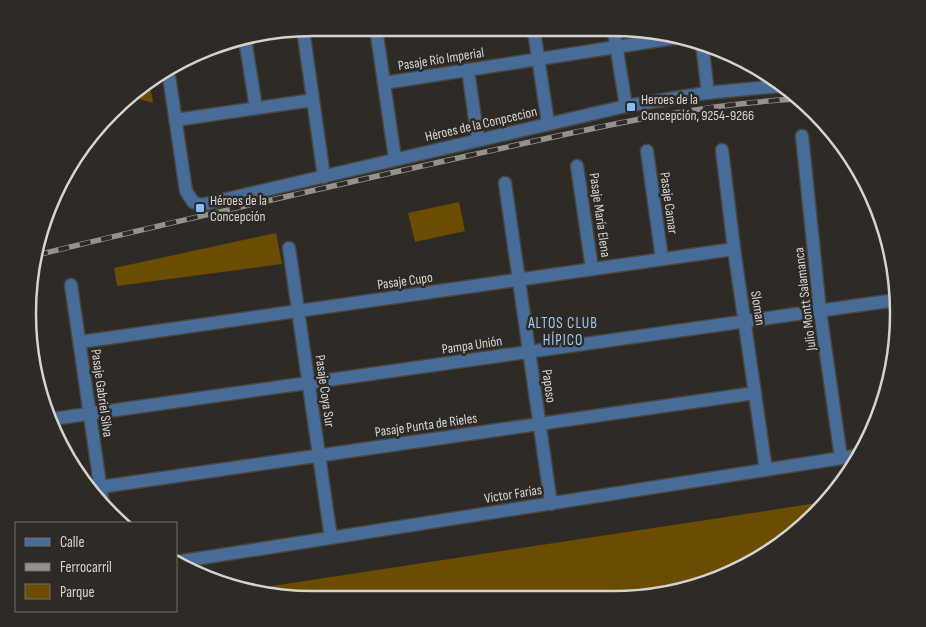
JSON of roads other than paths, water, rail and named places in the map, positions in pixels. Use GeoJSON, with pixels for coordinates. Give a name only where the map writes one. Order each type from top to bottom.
{"type":"FeatureCollection","features":[{"type":"Feature","properties":{"kind":"street"},"geometry":{"type":"LineString","coordinates":[[377,36],[395,160]]}},
{"type":"Feature","properties":{"kind":"street"},"geometry":{"type":"LineString","coordinates":[[535,36],[548,123]]}},
{"type":"Feature","properties":{"kind":"street"},"geometry":{"type":"LineString","coordinates":[[615,36],[626,106]]}},
{"type":"Feature","properties":{"kind":"street"},"geometry":{"type":"LineString","coordinates":[[304,37],[324,177]]}},
{"type":"Feature","properties":{"kind":"street","name":"Pasaje Río Imperial"},"geometry":{"type":"LineString","coordinates":[[384,82],[658,41]]}},
{"type":"Feature","properties":{"kind":"street"},"geometry":{"type":"LineString","coordinates":[[246,45],[256,108]]}},
{"type":"Feature","properties":{"kind":"street"},"geometry":{"type":"LineString","coordinates":[[703,51],[708,93]]}},
{"type":"Feature","properties":{"kind":"street"},"geometry":{"type":"LineString","coordinates":[[468,70],[478,140]]}},
{"type":"Feature","properties":{"kind":"street"},"geometry":{"type":"LineString","coordinates":[[169,77],[175,120],[313,100]]}},
{"type":"Feature","properties":{"kind":"street","name":"Héroes de la Conpcecion"},"geometry":{"type":"LineString","coordinates":[[175,120],[185,185],[193,202],[200,205],[211,204],[626,106],[708,93],[772,87]]}},
{"type":"Feature","properties":{"kind":"street","name":"Julio Montt Salamanca"},"geometry":{"type":"LineString","coordinates":[[802,136],[820,311],[841,458]]}},
{"type":"Feature","properties":{"kind":"street","name":"Sloman"},"geometry":{"type":"LineString","coordinates":[[722,150],[744,322],[766,470]]}},
{"type":"Feature","properties":{"kind":"street","name":"Pasaje Camar"},"geometry":{"type":"LineString","coordinates":[[647,151],[662,259]]}},
{"type":"Feature","properties":{"kind":"street","name":"Pasaje María Elena"},"geometry":{"type":"LineString","coordinates":[[578,166],[592,269]]}},
{"type":"Feature","properties":{"kind":"street","name":"Paposo"},"geometry":{"type":"LineString","coordinates":[[505,184],[551,504]]}},
{"type":"Feature","properties":{"kind":"street","name":"Pasaje Coya Sur"},"geometry":{"type":"LineString","coordinates":[[289,248],[331,538]]}},
{"type":"Feature","properties":{"kind":"street","name":"Pasaje Cupo"},"geometry":{"type":"LineString","coordinates":[[80,342],[734,249]]}},
{"type":"Feature","properties":{"kind":"street","name":"Pasaje Gabriel Silva"},"geometry":{"type":"LineString","coordinates":[[71,285],[101,491]]}},
{"type":"Feature","properties":{"kind":"street","name":"Pampa Unión"},"geometry":{"type":"LineString","coordinates":[[56,418],[889,302]]}},
{"type":"Feature","properties":{"kind":"street","name":"Pasaje Punta de Rieles"},"geometry":{"type":"LineString","coordinates":[[100,486],[755,393]]}},
{"type":"Feature","properties":{"kind":"street","name":"Víctor Farías"},"geometry":{"type":"LineString","coordinates":[[187,560],[850,457]]}},
{"type":"Feature","properties":{"kind":"railway"},"geometry":{"type":"LineString","coordinates":[[43,253],[252,204],[590,129],[673,113],[788,100]]}},
{"type":"Feature","properties":{"kind":"place","name":"Heroes de la Concepción, 9254-9266"},"geometry":{"type":"Point","coordinates":[631,107]}},
{"type":"Feature","properties":{"kind":"place","name":"Héroes de la Concepción"},"geometry":{"type":"Point","coordinates":[200,208]}},
{"type":"Feature","properties":{"kind":"district","name":"ALTOS CLUB HÍPICO"},"geometry":{"type":"Point","coordinates":[563,332]}}]}
